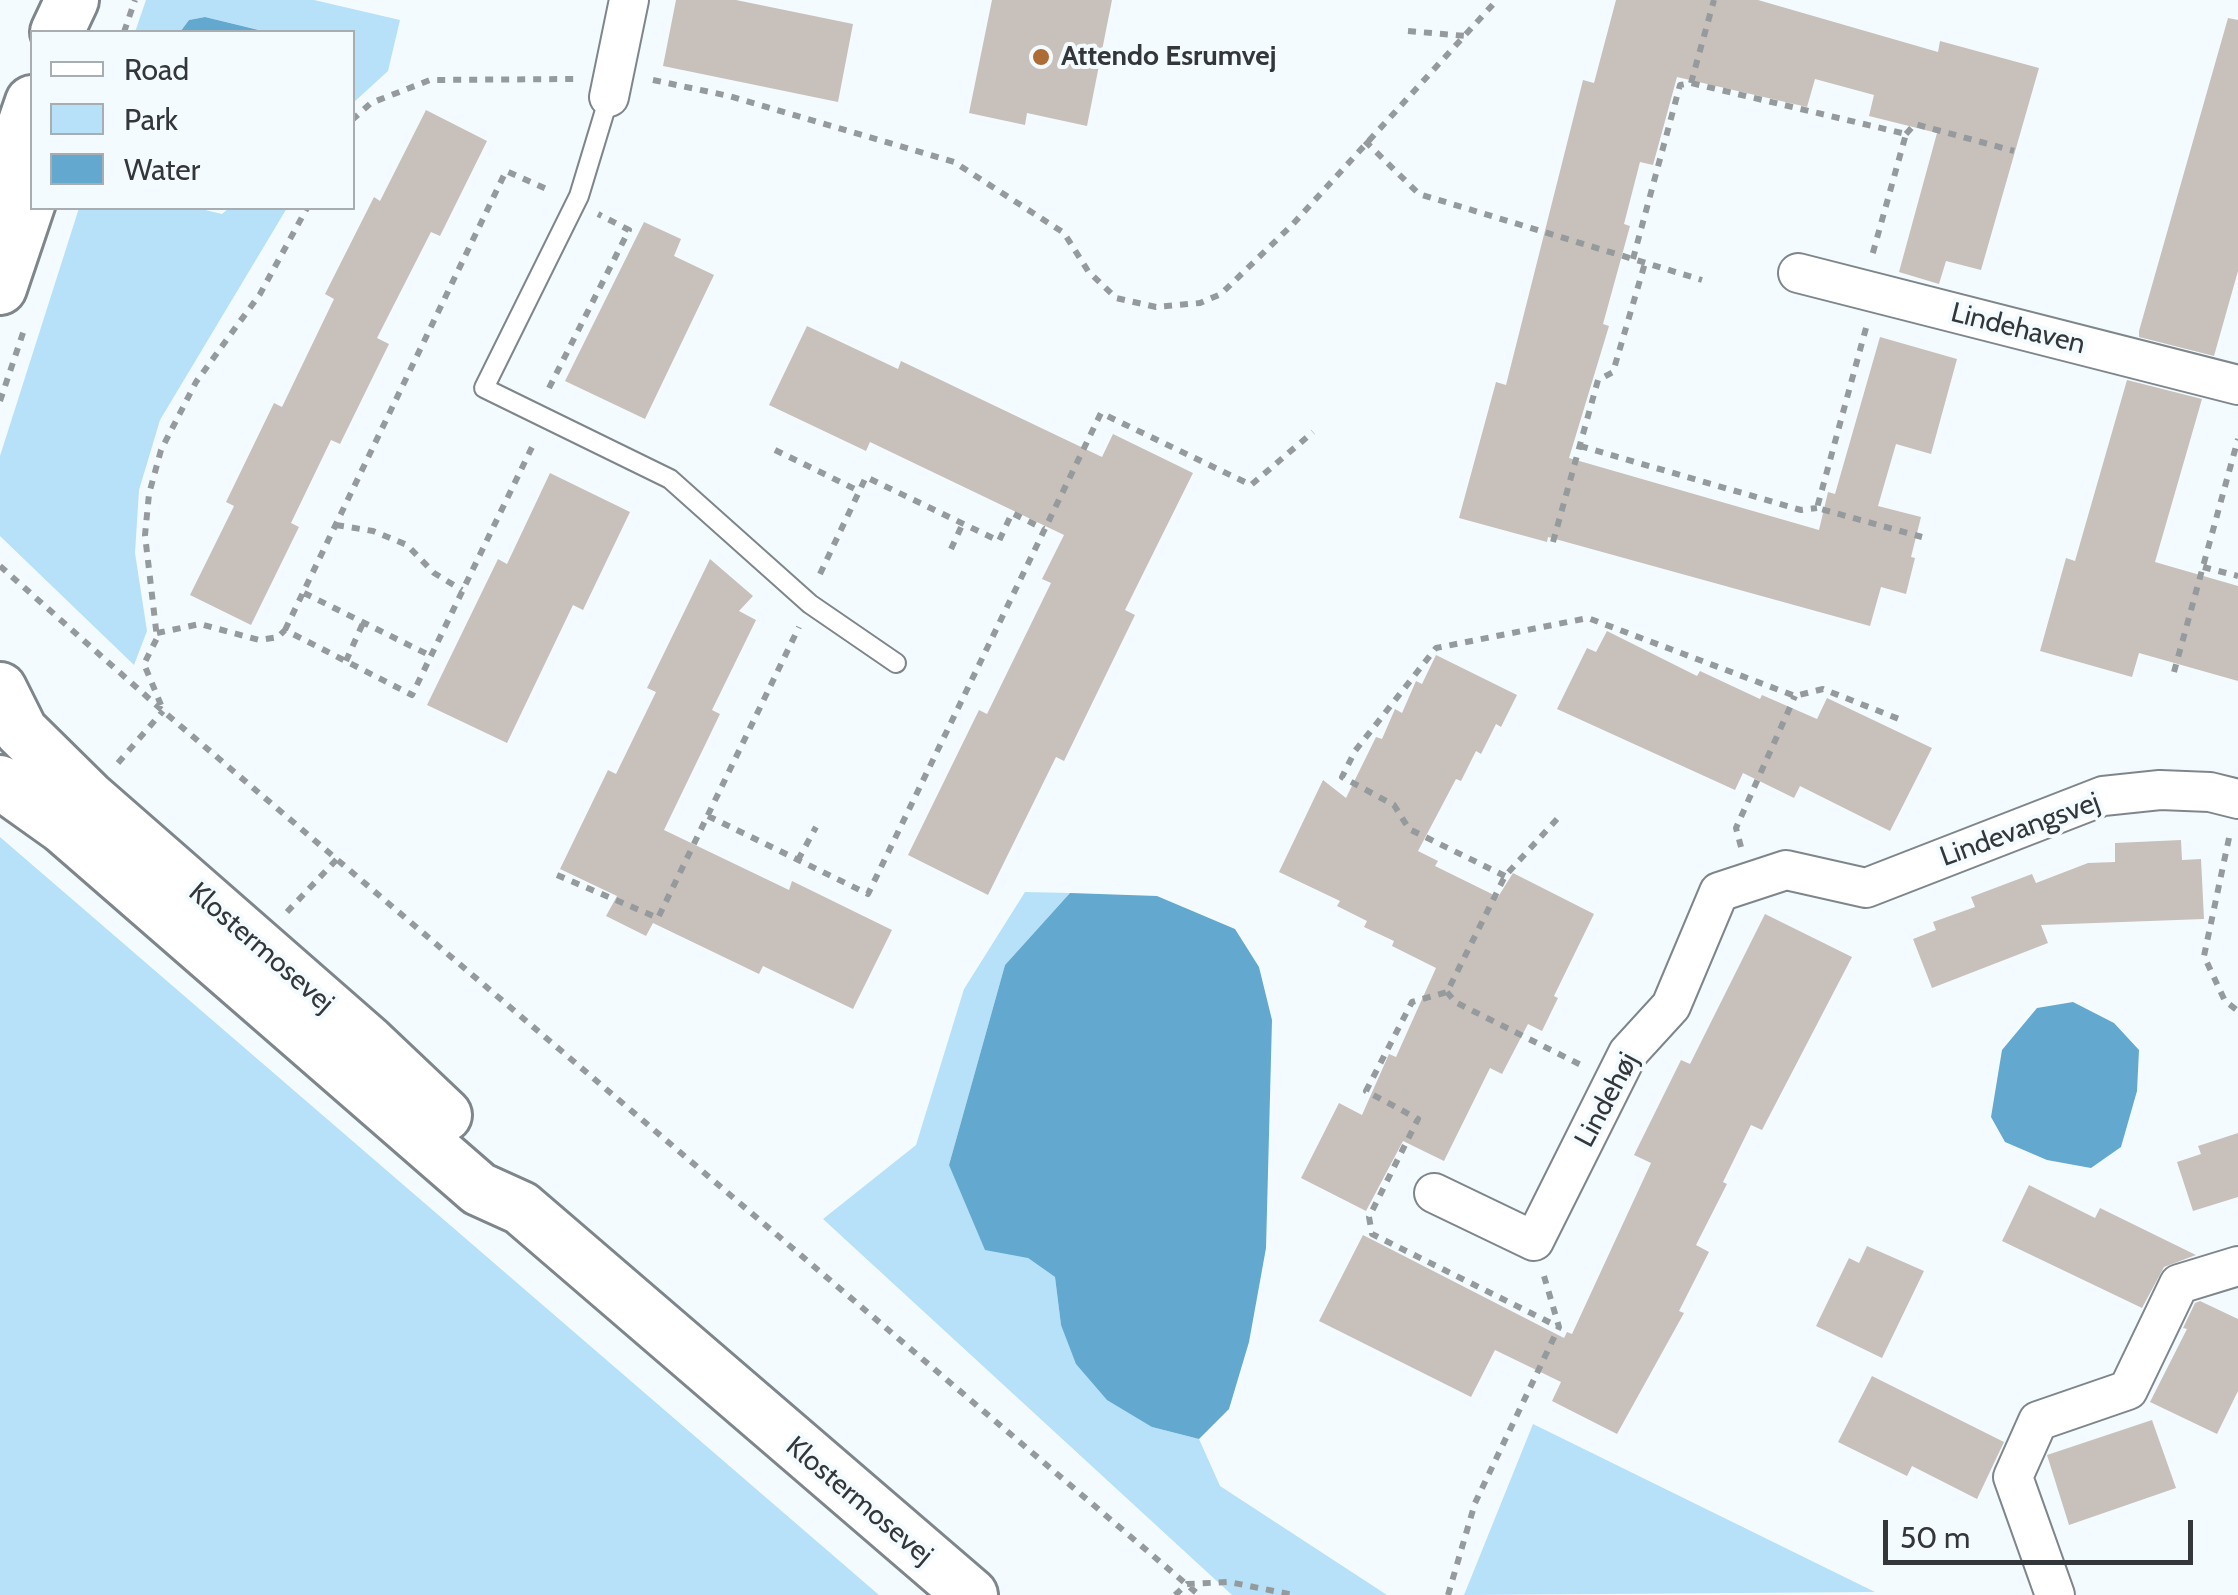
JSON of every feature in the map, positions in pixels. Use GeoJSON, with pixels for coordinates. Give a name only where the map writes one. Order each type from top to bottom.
{"type":"FeatureCollection","features":[{"type":"Feature","properties":{"kind":"main road"},"geometry":{"type":"LineString","coordinates":[[58,30],[72,0]]}},
{"type":"Feature","properties":{"kind":"main road"},"geometry":{"type":"LineString","coordinates":[[77,30],[83,0]]}},
{"type":"Feature","properties":{"kind":"main road"},"geometry":{"type":"LineString","coordinates":[[0,195],[30,108]]}},
{"type":"Feature","properties":{"kind":"main road"},"geometry":{"type":"LineString","coordinates":[[0,288],[30,199]]}},
{"type":"Feature","properties":{"kind":"main road","name":"Klostermosevej"},"geometry":{"type":"LineString","coordinates":[[0,689],[21,731],[34,744],[408,1079],[490,1160],[521,1208]]}},
{"type":"Feature","properties":{"kind":"main road","name":"Klostermosevej"},"geometry":{"type":"LineString","coordinates":[[0,782],[63,827],[479,1189],[521,1208],[972,1595]]}},
{"type":"Feature","properties":{"kind":"street"},"geometry":{"type":"LineString","coordinates":[[612,88],[629,0]]}},
{"type":"Feature","properties":{"kind":"street","name":"Lindehaven"},"geometry":{"type":"LineString","coordinates":[[1798,273],[2238,385]]}},
{"type":"Feature","properties":{"kind":"street","name":"Lindevangsvej"},"geometry":{"type":"LineString","coordinates":[[1749,879],[1786,870],[1866,888],[2103,796],[2160,790],[2210,792],[2238,799]]}},
{"type":"Feature","properties":{"kind":"street","name":"Lindehøj"},"geometry":{"type":"LineString","coordinates":[[1534,1242],[1628,1053],[1671,1006],[1719,892],[1749,879]]}},
{"type":"Feature","properties":{"kind":"street"},"geometry":{"type":"LineString","coordinates":[[1434,1192],[1534,1242]]}},
{"type":"Feature","properties":{"kind":"street"},"geometry":{"type":"LineString","coordinates":[[2055,1595],[2013,1477],[2038,1421],[2128,1390],[2179,1284],[2238,1266]]}},
{"type":"Feature","properties":{"kind":"lane"},"geometry":{"type":"LineString","coordinates":[[612,88],[575,203],[484,388],[670,479],[810,604],[896,663]]}},
{"type":"Feature","properties":{"kind":"path"},"geometry":{"type":"LineString","coordinates":[[125,30],[135,0]]}},
{"type":"Feature","properties":{"kind":"path"},"geometry":{"type":"LineString","coordinates":[[355,117],[370,103],[430,80],[612,88],[656,80],[729,96],[954,162],[1064,233],[1088,271],[1116,298],[1156,307],[1200,302],[1222,294],[1293,224],[1497,0]]}},
{"type":"Feature","properties":{"kind":"path"},"geometry":{"type":"LineString","coordinates":[[1691,83],[1714,0]]}},
{"type":"Feature","properties":{"kind":"path"},"geometry":{"type":"LineString","coordinates":[[1408,30],[1466,36]]}},
{"type":"Feature","properties":{"kind":"path"},"geometry":{"type":"LineString","coordinates":[[1633,259],[1680,85],[1691,83],[1906,134]]}},
{"type":"Feature","properties":{"kind":"path"},"geometry":{"type":"LineString","coordinates":[[1818,508],[1906,134],[1915,124],[2014,151]]}},
{"type":"Feature","properties":{"kind":"path"},"geometry":{"type":"LineString","coordinates":[[1365,141],[1419,194],[1702,280]]}},
{"type":"Feature","properties":{"kind":"path"},"geometry":{"type":"LineString","coordinates":[[157,633],[200,624],[259,640],[278,637],[286,630],[506,171],[629,230],[547,392]]}},
{"type":"Feature","properties":{"kind":"path"},"geometry":{"type":"LineString","coordinates":[[163,711],[144,664],[157,633],[145,535],[149,494],[162,450],[196,382],[260,294],[305,210]]}},
{"type":"Feature","properties":{"kind":"path"},"geometry":{"type":"LineString","coordinates":[[1553,542],[1598,380],[1613,372],[1645,263]]}},
{"type":"Feature","properties":{"kind":"path"},"geometry":{"type":"LineString","coordinates":[[708,816],[868,894],[1100,412],[1251,485],[1313,432]]}},
{"type":"Feature","properties":{"kind":"path"},"geometry":{"type":"LineString","coordinates":[[286,630],[412,695],[545,418]]}},
{"type":"Feature","properties":{"kind":"path"},"geometry":{"type":"LineString","coordinates":[[2174,672],[2238,439]]}},
{"type":"Feature","properties":{"kind":"path"},"geometry":{"type":"LineString","coordinates":[[1580,446],[1801,510],[1818,508],[1922,537]]}},
{"type":"Feature","properties":{"kind":"path"},"geometry":{"type":"LineString","coordinates":[[775,450],[859,492]]}},
{"type":"Feature","properties":{"kind":"path"},"geometry":{"type":"LineString","coordinates":[[816,581],[866,477],[1000,541],[1012,513],[1044,529]]}},
{"type":"Feature","properties":{"kind":"path"},"geometry":{"type":"LineString","coordinates":[[951,549],[963,524]]}},
{"type":"Feature","properties":{"kind":"path"},"geometry":{"type":"LineString","coordinates":[[336,525],[373,531],[408,545],[434,572],[462,590]]}},
{"type":"Feature","properties":{"kind":"path"},"geometry":{"type":"LineString","coordinates":[[0,566],[163,711],[1199,1595]]}},
{"type":"Feature","properties":{"kind":"path"},"geometry":{"type":"LineString","coordinates":[[2203,567],[2238,576]]}},
{"type":"Feature","properties":{"kind":"path"},"geometry":{"type":"LineString","coordinates":[[304,593],[431,656]]}},
{"type":"Feature","properties":{"kind":"path"},"geometry":{"type":"LineString","coordinates":[[557,875],[658,918],[810,604]]}},
{"type":"Feature","properties":{"kind":"path"},"geometry":{"type":"LineString","coordinates":[[1504,876],[1409,829],[1394,805],[1342,777],[1356,752],[1436,648],[1588,618],[1795,696],[1823,689],[1900,718]]}},
{"type":"Feature","properties":{"kind":"path"},"geometry":{"type":"LineString","coordinates":[[346,661],[363,622]]}},
{"type":"Feature","properties":{"kind":"path"},"geometry":{"type":"LineString","coordinates":[[1749,879],[1736,828],[1795,696]]}},
{"type":"Feature","properties":{"kind":"path"},"geometry":{"type":"LineString","coordinates":[[112,769],[163,711]]}},
{"type":"Feature","properties":{"kind":"path"},"geometry":{"type":"LineString","coordinates":[[1558,819],[1504,876],[1447,992],[1412,1002],[1366,1091],[1418,1118],[1369,1217],[1372,1234],[1559,1326]]}},
{"type":"Feature","properties":{"kind":"path"},"geometry":{"type":"LineString","coordinates":[[798,860],[816,827]]}},
{"type":"Feature","properties":{"kind":"path"},"geometry":{"type":"LineString","coordinates":[[2214,834],[2234,839],[2204,956],[2225,1001],[2238,1011]]}},
{"type":"Feature","properties":{"kind":"path"},"geometry":{"type":"LineString","coordinates":[[1447,992],[1455,1002],[1614,1081]]}},
{"type":"Feature","properties":{"kind":"path"},"geometry":{"type":"LineString","coordinates":[[1448,1595],[1475,1504],[1559,1326],[1534,1242]]}},
{"type":"Feature","properties":{"kind":"path"},"geometry":{"type":"LineString","coordinates":[[1176,1595],[1187,1584],[1229,1582],[1294,1595]]}},
{"type":"Feature","properties":{"kind":"green space"},"geometry":{"type":"Polygon","coordinates":[[[146,0],[314,0],[400,20],[388,71],[355,101],[355,30],[260,30],[205,17],[189,20],[182,30],[136,30],[146,0]]]}},
{"type":"Feature","properties":{"kind":"green space"},"geometry":{"type":"Polygon","coordinates":[[[78,210],[205,210],[222,214],[227,210],[286,210],[160,420],[139,490],[135,553],[147,631],[134,665],[0,536],[0,456],[78,210]]]}},
{"type":"Feature","properties":{"kind":"green space"},"geometry":{"type":"Polygon","coordinates":[[[0,837],[879,1595],[0,1595],[0,837]]]}},
{"type":"Feature","properties":{"kind":"green space"},"geometry":{"type":"Polygon","coordinates":[[[1025,892],[1070,893],[1005,965],[949,1165],[1028,1258],[1055,1277],[1061,1325],[1152,1427],[1199,1439],[1220,1486],[1387,1595],[1232,1595],[823,1219],[916,1145],[964,989],[1025,892]]]}},
{"type":"Feature","properties":{"kind":"green space"},"geometry":{"type":"Polygon","coordinates":[[[1533,1424],[1875,1592],[1464,1595],[1533,1424]]]}},
{"type":"Feature","properties":{"kind":"water"},"geometry":{"type":"Polygon","coordinates":[[[205,17],[259,30],[182,30],[189,20],[205,17]]]}},
{"type":"Feature","properties":{"kind":"water"},"geometry":{"type":"Polygon","coordinates":[[[1070,893],[1157,896],[1235,929],[1259,967],[1272,1020],[1266,1248],[1249,1342],[1229,1409],[1199,1439],[1152,1427],[1107,1400],[1076,1364],[1061,1325],[1055,1277],[1028,1258],[985,1250],[949,1165],[1005,965],[1070,893]]]}},
{"type":"Feature","properties":{"kind":"water"},"geometry":{"type":"Polygon","coordinates":[[[2073,1002],[2114,1023],[2139,1050],[2137,1091],[2121,1147],[2091,1168],[2047,1160],[2005,1142],[1991,1117],[2002,1050],[2037,1008],[2073,1002]]]}},
{"type":"Feature","properties":{"kind":"building"},"geometry":{"type":"Polygon","coordinates":[[[676,0],[736,0],[853,24],[838,102],[663,66],[676,0]]]}},
{"type":"Feature","properties":{"kind":"building","name":"Attendo Esrumvej"},"geometry":{"type":"Polygon","coordinates":[[[992,0],[1112,0],[1087,126],[1027,113],[1025,125],[969,113],[992,0]]]}},
{"type":"Feature","properties":{"kind":"building"},"geometry":{"type":"Polygon","coordinates":[[[1616,0],[1758,0],[1938,52],[1940,41],[2039,68],[1981,270],[1946,261],[1939,284],[1899,272],[1937,133],[1869,116],[1874,95],[1815,79],[1807,107],[1677,77],[1653,165],[1640,162],[1624,224],[1630,226],[1603,324],[1609,326],[1569,458],[1819,530],[1828,492],[1835,494],[1880,337],[1957,359],[1931,454],[1896,444],[1878,506],[1921,517],[1906,594],[1881,587],[1870,626],[1548,537],[1547,542],[1459,518],[1496,382],[1506,385],[1583,80],[1594,83],[1616,0]]]}},
{"type":"Feature","properties":{"kind":"building"},"geometry":{"type":"Polygon","coordinates":[[[2228,18],[2238,20],[2238,271],[2214,356],[2139,337],[2139,331],[2228,18]]]}},
{"type":"Feature","properties":{"kind":"building"},"geometry":{"type":"Polygon","coordinates":[[[426,110],[487,141],[440,236],[431,232],[377,338],[389,344],[340,444],[331,440],[291,523],[299,527],[251,625],[190,595],[234,506],[226,502],[274,403],[282,407],[334,299],[325,294],[374,197],[380,201],[426,110]]]}},
{"type":"Feature","properties":{"kind":"building"},"geometry":{"type":"Polygon","coordinates":[[[644,222],[681,239],[674,256],[714,275],[645,419],[565,381],[644,222]]]}},
{"type":"Feature","properties":{"kind":"building"},"geometry":{"type":"Polygon","coordinates":[[[807,326],[898,369],[901,361],[1102,457],[1113,434],[1193,473],[1125,610],[1135,615],[1064,761],[1056,757],[988,895],[908,855],[979,710],[987,714],[1051,583],[1042,579],[1064,535],[870,442],[866,451],[769,405],[807,326]]]}},
{"type":"Feature","properties":{"kind":"building"},"geometry":{"type":"Polygon","coordinates":[[[2127,380],[2202,399],[2155,562],[2238,586],[2238,681],[2139,653],[2132,677],[2040,651],[2066,558],[2075,561],[2127,380]]]}},
{"type":"Feature","properties":{"kind":"building"},"geometry":{"type":"Polygon","coordinates":[[[550,473],[630,512],[583,610],[573,605],[507,743],[427,705],[498,559],[507,564],[550,473]]]}},
{"type":"Feature","properties":{"kind":"building"},"geometry":{"type":"Polygon","coordinates":[[[710,559],[753,596],[739,611],[756,620],[712,710],[720,714],[664,830],[789,890],[792,881],[892,930],[853,1009],[763,966],[759,974],[653,923],[646,936],[606,916],[617,896],[560,869],[608,770],[616,774],[656,692],[647,688],[710,559]]]}},
{"type":"Feature","properties":{"kind":"building"},"geometry":{"type":"Polygon","coordinates":[[[1607,631],[1697,676],[1700,671],[1760,699],[1762,695],[1817,719],[1827,698],[1932,748],[1890,831],[1800,786],[1794,798],[1743,773],[1735,790],[1557,709],[1587,648],[1596,652],[1607,631]]]}},
{"type":"Feature","properties":{"kind":"building"},"geometry":{"type":"Polygon","coordinates":[[[1436,655],[1517,695],[1501,727],[1496,724],[1481,754],[1476,751],[1461,781],[1456,779],[1418,851],[1438,861],[1435,866],[1498,897],[1513,873],[1594,914],[1554,996],[1558,998],[1542,1031],[1528,1024],[1502,1074],[1490,1068],[1444,1161],[1403,1141],[1366,1211],[1301,1178],[1339,1103],[1362,1115],[1389,1054],[1396,1057],[1436,968],[1364,927],[1367,921],[1337,906],[1340,901],[1279,872],[1323,780],[1346,798],[1376,737],[1382,739],[1395,709],[1402,713],[1416,681],[1422,684],[1436,655]]]}},
{"type":"Feature","properties":{"kind":"building"},"geometry":{"type":"Polygon","coordinates":[[[2181,840],[2182,860],[2201,859],[2204,919],[2041,925],[2048,943],[1932,988],[1913,939],[1936,930],[1933,922],[1975,907],[1971,897],[2032,874],[2036,883],[2088,863],[2115,862],[2115,843],[2181,840]]]}},
{"type":"Feature","properties":{"kind":"building"},"geometry":{"type":"Polygon","coordinates":[[[1765,914],[1852,957],[1762,1130],[1751,1125],[1696,1245],[1709,1252],[1679,1311],[1684,1313],[1617,1434],[1552,1401],[1561,1382],[1495,1350],[1471,1397],[1319,1321],[1363,1235],[1564,1338],[1567,1332],[1572,1334],[1651,1163],[1634,1155],[1681,1060],[1690,1064],[1765,914]]]}},
{"type":"Feature","properties":{"kind":"building"},"geometry":{"type":"Polygon","coordinates":[[[2238,1133],[2238,1197],[2193,1211],[2177,1162],[2201,1154],[2198,1146],[2238,1133]]]}},
{"type":"Feature","properties":{"kind":"building"},"geometry":{"type":"Polygon","coordinates":[[[2029,1185],[2095,1218],[2100,1208],[2196,1255],[2164,1267],[2142,1308],[2002,1241],[2029,1185]]]}},
{"type":"Feature","properties":{"kind":"building"},"geometry":{"type":"Polygon","coordinates":[[[1867,1246],[1924,1271],[1882,1358],[1816,1326],[1849,1258],[1859,1263],[1867,1246]]]}},
{"type":"Feature","properties":{"kind":"building"},"geometry":{"type":"Polygon","coordinates":[[[2200,1301],[2238,1319],[2238,1391],[2217,1434],[2150,1402],[2187,1329],[2183,1328],[2195,1303],[2200,1301]]]}},
{"type":"Feature","properties":{"kind":"building"},"geometry":{"type":"Polygon","coordinates":[[[1872,1376],[2004,1442],[1977,1499],[1912,1466],[1907,1476],[1838,1442],[1872,1376]]]}},
{"type":"Feature","properties":{"kind":"building"},"geometry":{"type":"Polygon","coordinates":[[[2152,1420],[2176,1488],[2069,1525],[2047,1455],[2152,1420]]]}},
{"type":"Feature","properties":{"kind":"place","name":"Attendo Esrumvej"},"geometry":{"type":"Point","coordinates":[1041,57]}}]}
